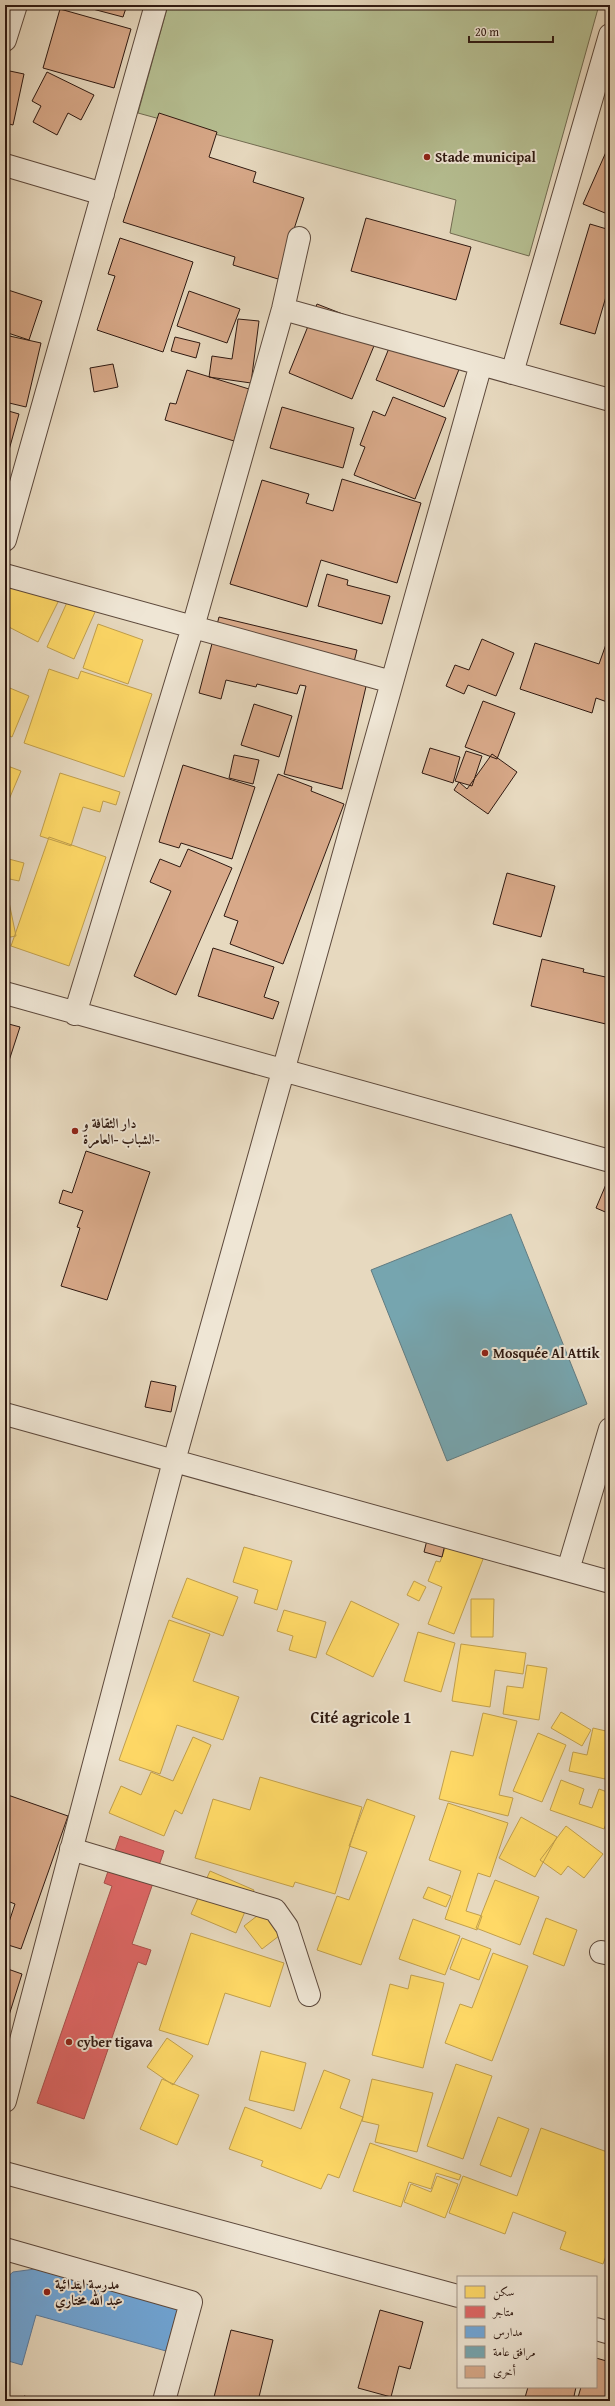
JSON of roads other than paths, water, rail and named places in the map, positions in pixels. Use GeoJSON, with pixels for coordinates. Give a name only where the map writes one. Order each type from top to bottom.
{"type":"FeatureCollection","features":[{"type":"Feature","properties":{"kind":"street"},"geometry":{"type":"LineString","coordinates":[[5,40],[16,5]]}},
{"type":"Feature","properties":{"kind":"street"},"geometry":{"type":"LineString","coordinates":[[5,540],[156,5]]}},
{"type":"Feature","properties":{"kind":"street"},"geometry":{"type":"LineString","coordinates":[[512,373],[610,35]]}},
{"type":"Feature","properties":{"kind":"street"},"geometry":{"type":"LineString","coordinates":[[5,164],[103,194]]}},
{"type":"Feature","properties":{"kind":"street"},"geometry":{"type":"LineString","coordinates":[[75,1014],[193,626],[283,309],[299,238]]}},
{"type":"Feature","properties":{"kind":"street"},"geometry":{"type":"LineString","coordinates":[[283,309],[610,400]]}},
{"type":"Feature","properties":{"kind":"street"},"geometry":{"type":"LineString","coordinates":[[5,2100],[174,1461],[481,364]]}},
{"type":"Feature","properties":{"kind":"street"},"geometry":{"type":"LineString","coordinates":[[5,575],[392,682]]}},
{"type":"Feature","properties":{"kind":"street"},"geometry":{"type":"LineString","coordinates":[[5,993],[75,1014],[610,1161]]}},
{"type":"Feature","properties":{"kind":"street"},"geometry":{"type":"LineString","coordinates":[[5,1414],[610,1582]]}},
{"type":"Feature","properties":{"kind":"street"},"geometry":{"type":"LineString","coordinates":[[568,1570],[610,1429]]}},
{"type":"Feature","properties":{"kind":"street"},"geometry":{"type":"LineString","coordinates":[[71,1849],[275,1910],[287,1927],[309,1995]]}},
{"type":"Feature","properties":{"kind":"street"},"geometry":{"type":"LineString","coordinates":[[5,2173],[457,2296]]}},
{"type":"Feature","properties":{"kind":"street"},"geometry":{"type":"LineString","coordinates":[[5,2249],[191,2302],[164,2401]]}},
{"type":"Feature","properties":{"kind":"street"},"geometry":{"type":"LineString","coordinates":[[597,2329],[610,2333]]}},
{"type":"Feature","properties":{"kind":"place","name":"Stade municipal"},"geometry":{"type":"Point","coordinates":[427,157]}},
{"type":"Feature","properties":{"kind":"place","name":"دار الثقافة و الشباب -العامرة-"},"geometry":{"type":"Point","coordinates":[75,1131]}},
{"type":"Feature","properties":{"kind":"place","name":"Mosquée Al Attik"},"geometry":{"type":"Point","coordinates":[485,1353]}},
{"type":"Feature","properties":{"kind":"place","name":"cyber tigava"},"geometry":{"type":"Point","coordinates":[69,2042]}},
{"type":"Feature","properties":{"kind":"place","name":"مدرسة ابتدائية عبد الله مختاري"},"geometry":{"type":"Point","coordinates":[47,2292]}},
{"type":"Feature","properties":{"kind":"district","name":"Cité agricole 1"},"geometry":{"type":"Point","coordinates":[361,1717]}}]}
